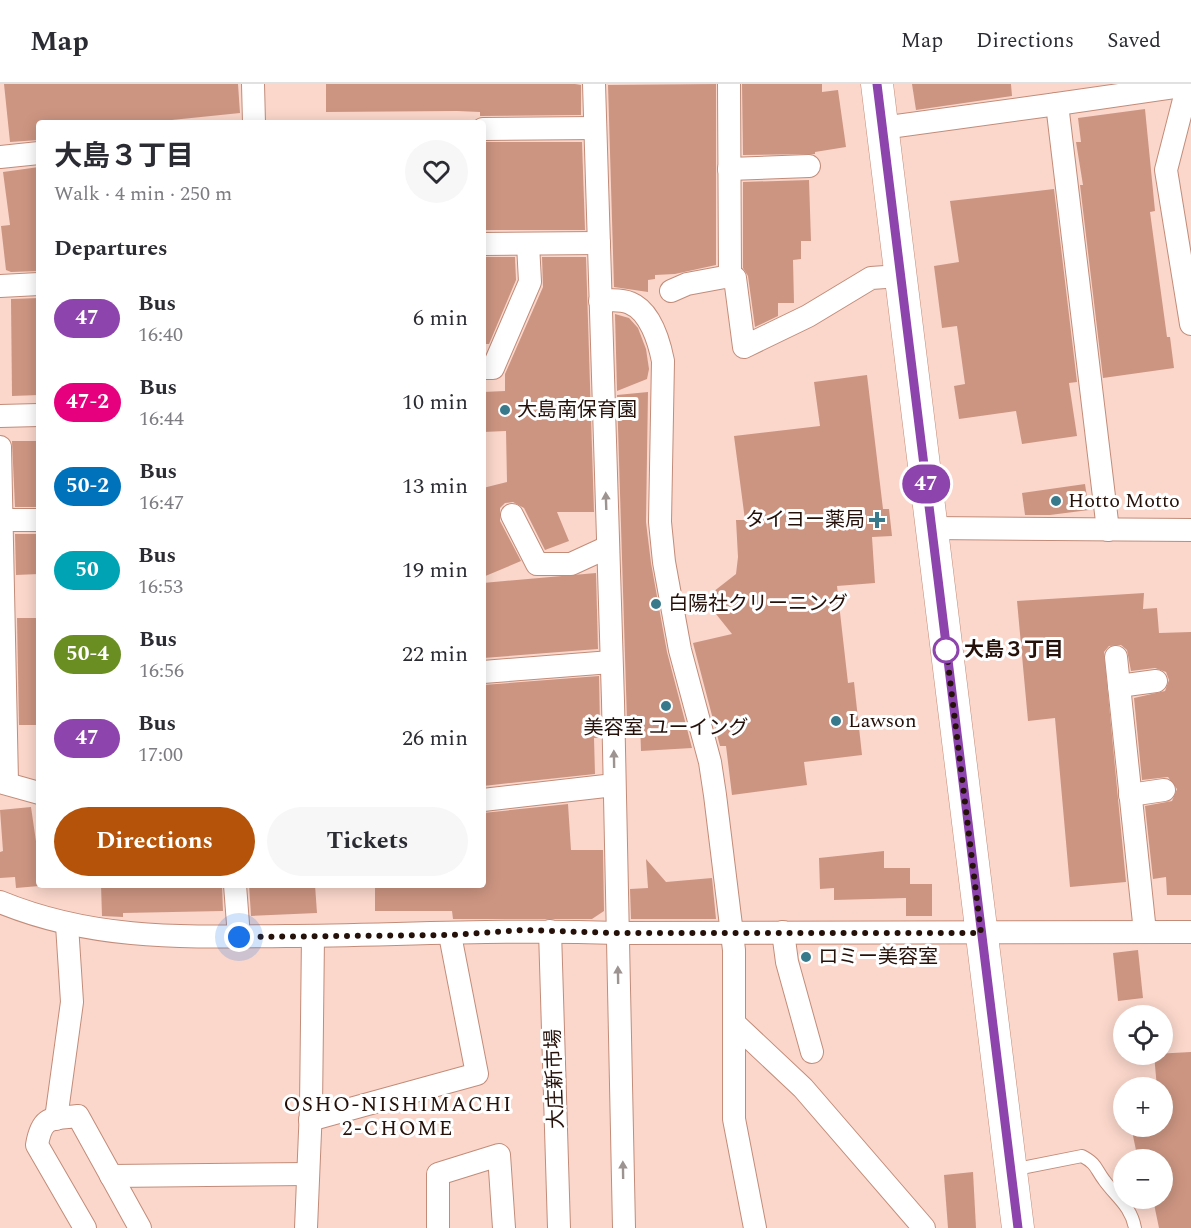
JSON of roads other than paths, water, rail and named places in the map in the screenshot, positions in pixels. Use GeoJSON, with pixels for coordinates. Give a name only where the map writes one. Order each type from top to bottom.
{"type":"FeatureCollection","features":[{"type":"Feature","properties":{"kind":"main road"},"geometry":{"type":"LineString","coordinates":[[877,84],[1018,1228]]}},
{"type":"Feature","properties":{"kind":"street"},"geometry":{"type":"LineString","coordinates":[[253,84],[254,120]]}},
{"type":"Feature","properties":{"kind":"street"},"geometry":{"type":"LineString","coordinates":[[594,84],[608,547],[624,1228]]}},
{"type":"Feature","properties":{"kind":"street"},"geometry":{"type":"LineString","coordinates":[[729,84],[730,276]]}},
{"type":"Feature","properties":{"kind":"street"},"geometry":{"type":"LineString","coordinates":[[882,128],[1188,85],[1166,170],[1191,324]]}},
{"type":"Feature","properties":{"kind":"street"},"geometry":{"type":"LineString","coordinates":[[1057,104],[1108,530]]}},
{"type":"Feature","properties":{"kind":"street"},"geometry":{"type":"LineString","coordinates":[[486,129],[595,128]]}},
{"type":"Feature","properties":{"kind":"street"},"geometry":{"type":"LineString","coordinates":[[0,157],[36,153]]}},
{"type":"Feature","properties":{"kind":"street"},"geometry":{"type":"LineString","coordinates":[[729,169],[809,166]]}},
{"type":"Feature","properties":{"kind":"street"},"geometry":{"type":"LineString","coordinates":[[486,244],[599,243]]}},
{"type":"Feature","properties":{"kind":"street"},"geometry":{"type":"LineString","coordinates":[[486,368],[493,368],[530,282],[528,244]]}},
{"type":"Feature","properties":{"kind":"street"},"geometry":{"type":"LineString","coordinates":[[671,291],[687,284],[730,276],[735,278],[744,346],[808,316],[871,278],[900,276]]}},
{"type":"Feature","properties":{"kind":"street"},"geometry":{"type":"LineString","coordinates":[[0,286],[36,284]]}},
{"type":"Feature","properties":{"kind":"street"},"geometry":{"type":"LineString","coordinates":[[600,301],[630,303],[642,312],[660,345],[663,361],[660,522],[664,562],[680,650],[710,762],[734,950],[734,1119],[755,1228]]}},
{"type":"Feature","properties":{"kind":"street"},"geometry":{"type":"LineString","coordinates":[[0,416],[36,415]]}},
{"type":"Feature","properties":{"kind":"street"},"geometry":{"type":"LineString","coordinates":[[0,447],[3,782],[36,792]]}},
{"type":"Feature","properties":{"kind":"street"},"geometry":{"type":"LineString","coordinates":[[1,509],[36,519]]}},
{"type":"Feature","properties":{"kind":"street"},"geometry":{"type":"LineString","coordinates":[[513,515],[537,564],[571,564],[608,547]]}},
{"type":"Feature","properties":{"kind":"street"},"geometry":{"type":"LineString","coordinates":[[931,528],[1191,530]]}},
{"type":"Feature","properties":{"kind":"street"},"geometry":{"type":"LineString","coordinates":[[1116,657],[1145,933]]}},
{"type":"Feature","properties":{"kind":"street"},"geometry":{"type":"LineString","coordinates":[[486,672],[611,662]]}},
{"type":"Feature","properties":{"kind":"street"},"geometry":{"type":"LineString","coordinates":[[1119,686],[1156,681]]}},
{"type":"Feature","properties":{"kind":"street"},"geometry":{"type":"LineString","coordinates":[[486,800],[614,785]]}},
{"type":"Feature","properties":{"kind":"street"},"geometry":{"type":"LineString","coordinates":[[1130,795],[1164,790]]}},
{"type":"Feature","properties":{"kind":"street"},"geometry":{"type":"LineString","coordinates":[[235,888],[239,937]]}},
{"type":"Feature","properties":{"kind":"street"},"geometry":{"type":"LineString","coordinates":[[0,902],[67,925],[111,933],[172,938],[450,935],[550,931],[617,933],[1191,932]]}},
{"type":"Feature","properties":{"kind":"street"},"geometry":{"type":"LineString","coordinates":[[56,1119],[72,1002],[67,925]]}},
{"type":"Feature","properties":{"kind":"street","name":"大庄新市場"},"geometry":{"type":"LineString","coordinates":[[550,931],[560,1228]]}},
{"type":"Feature","properties":{"kind":"street"},"geometry":{"type":"LineString","coordinates":[[783,933],[787,962],[812,1052]]}},
{"type":"Feature","properties":{"kind":"street"},"geometry":{"type":"LineString","coordinates":[[310,1120],[477,1074],[450,935]]}},
{"type":"Feature","properties":{"kind":"street"},"geometry":{"type":"LineString","coordinates":[[306,1228],[313,936]]}},
{"type":"Feature","properties":{"kind":"street"},"geometry":{"type":"LineString","coordinates":[[735,1024],[803,1088],[924,1228]]}},
{"type":"Feature","properties":{"kind":"street"},"geometry":{"type":"LineString","coordinates":[[85,1228],[37,1145],[40,1128],[49,1119],[78,1116],[140,1228]]}},
{"type":"Feature","properties":{"kind":"street"},"geometry":{"type":"LineString","coordinates":[[438,1228],[438,1174],[499,1155],[504,1228]]}},
{"type":"Feature","properties":{"kind":"street"},"geometry":{"type":"LineString","coordinates":[[111,1176],[308,1174]]}},
{"type":"Feature","properties":{"kind":"lane"},"geometry":{"type":"LineString","coordinates":[[1011,1170],[1082,1156],[1095,1163],[1104,1180],[1124,1202],[1135,1228]]}},
{"type":"Feature","properties":{"kind":"place","name":"大島南保育園"},"geometry":{"type":"Point","coordinates":[505,410]}},
{"type":"Feature","properties":{"kind":"place","name":"Hotto Motto"},"geometry":{"type":"Point","coordinates":[1056,501]}},
{"type":"Feature","properties":{"kind":"place","name":"タイヨー薬局"},"geometry":{"type":"Point","coordinates":[877,520]}},
{"type":"Feature","properties":{"kind":"place","name":"白陽社クリーニング"},"geometry":{"type":"Point","coordinates":[656,604]}},
{"type":"Feature","properties":{"kind":"place","name":"大島３丁目"},"geometry":{"type":"Point","coordinates":[946,650]}},
{"type":"Feature","properties":{"kind":"place","name":"美容室 ユーイング"},"geometry":{"type":"Point","coordinates":[666,706]}},
{"type":"Feature","properties":{"kind":"place","name":"Lawson"},"geometry":{"type":"Point","coordinates":[836,721]}},
{"type":"Feature","properties":{"kind":"place","name":"ロミー美容室"},"geometry":{"type":"Point","coordinates":[806,957]}},
{"type":"Feature","properties":{"kind":"district","name":"OSHO-NISHIMACHI 2-CHOME"},"geometry":{"type":"Point","coordinates":[398,1117]}}]}
